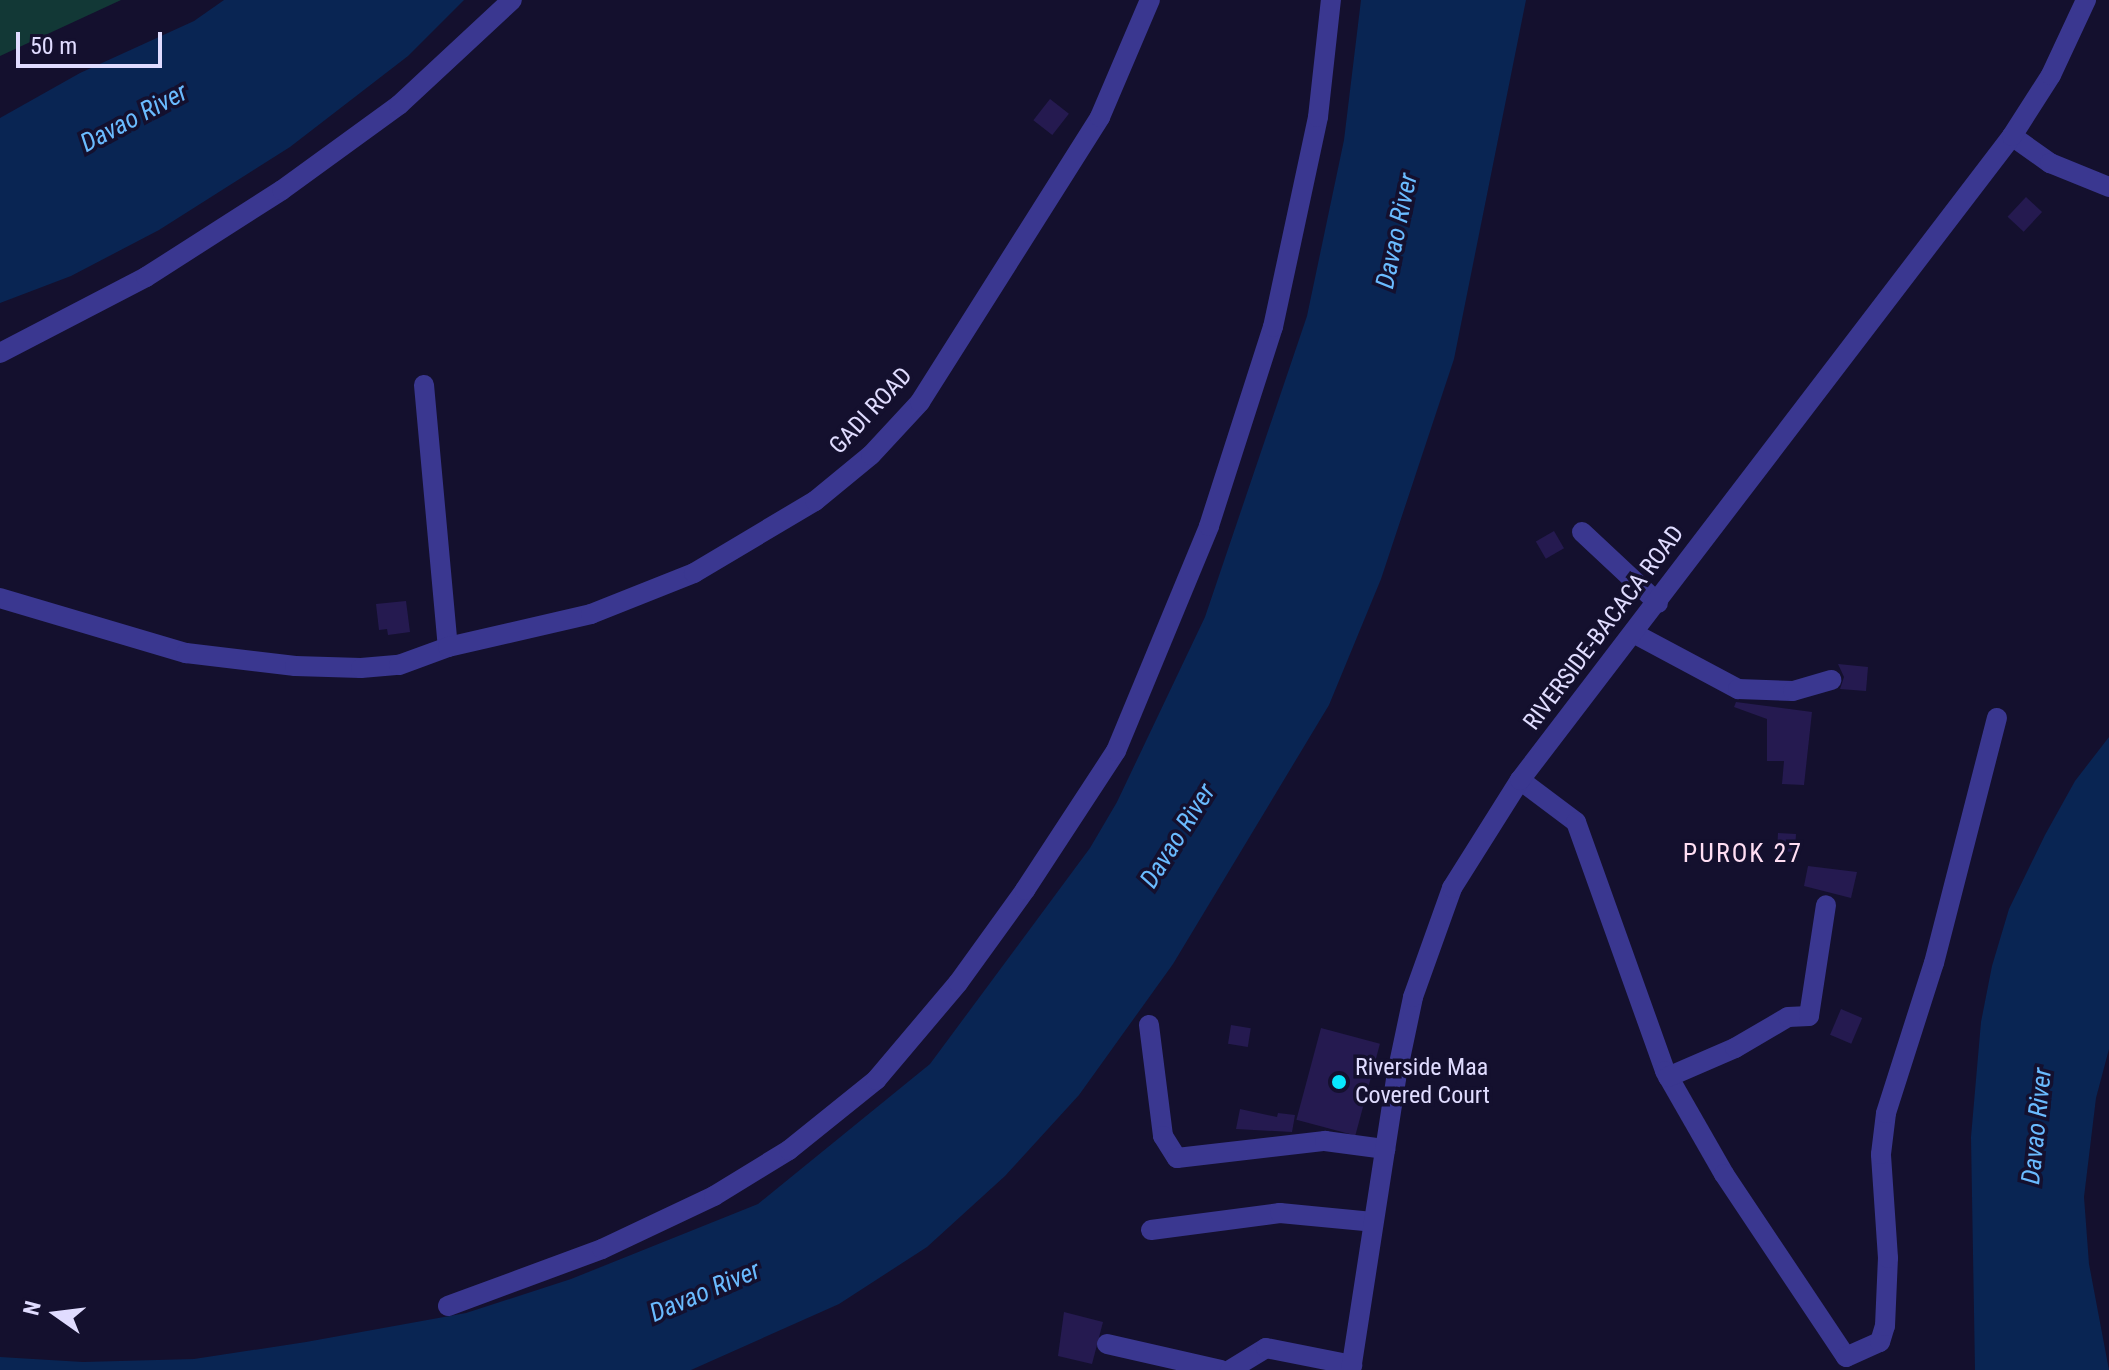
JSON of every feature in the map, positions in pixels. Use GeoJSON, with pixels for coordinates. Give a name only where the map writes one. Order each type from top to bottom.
{"type":"FeatureCollection","features":[{"type":"Feature","properties":{"kind":"street"},"geometry":{"type":"LineString","coordinates":[[0,353],[146,277],[282,190],[399,105],[512,0]]}},
{"type":"Feature","properties":{"kind":"street","name":"GADI ROAD"},"geometry":{"type":"LineString","coordinates":[[0,598],[111,634],[244,662],[361,668],[399,665],[448,647],[591,614],[694,573],[815,501],[871,455],[920,402],[1029,236],[1100,117],[1150,0]]}},
{"type":"Feature","properties":{"kind":"street"},"geometry":{"type":"LineString","coordinates":[[448,1306],[602,1249],[714,1196],[789,1150],[876,1080],[958,983],[1025,890],[1116,751],[1209,526],[1273,327],[1318,117],[1331,0]]}},
{"type":"Feature","properties":{"kind":"street","name":"RIVERSIDE-BACACA ROAD"},"geometry":{"type":"LineString","coordinates":[[1351,1367],[1385,1149],[1413,997],[1432,936],[1479,841],[1520,780],[1635,634],[2012,136],[2051,75],[2086,0]]}},
{"type":"Feature","properties":{"kind":"street"},"geometry":{"type":"LineString","coordinates":[[2012,136],[2050,163],[2109,187]]}},
{"type":"Feature","properties":{"kind":"street"},"geometry":{"type":"LineString","coordinates":[[424,385],[448,647]]}},
{"type":"Feature","properties":{"kind":"street"},"geometry":{"type":"LineString","coordinates":[[1582,532],[1658,603]]}},
{"type":"Feature","properties":{"kind":"street"},"geometry":{"type":"LineString","coordinates":[[1635,634],[1738,689],[1793,691],[1831,680]]}},
{"type":"Feature","properties":{"kind":"street"},"geometry":{"type":"LineString","coordinates":[[1520,780],[1576,822],[1668,1077],[1724,1174],[1846,1357],[1880,1342],[1888,1258],[1881,1154],[1886,1113],[1934,963],[1997,718]]}},
{"type":"Feature","properties":{"kind":"street"},"geometry":{"type":"LineString","coordinates":[[1668,1077],[1735,1048],[1788,1017],[1809,1016],[1826,905]]}},
{"type":"Feature","properties":{"kind":"street"},"geometry":{"type":"LineString","coordinates":[[1149,1025],[1163,1136],[1177,1158],[1325,1141],[1385,1149]]}},
{"type":"Feature","properties":{"kind":"street"},"geometry":{"type":"LineString","coordinates":[[1151,1230],[1280,1213],[1373,1222]]}},
{"type":"Feature","properties":{"kind":"street"},"geometry":{"type":"LineString","coordinates":[[1107,1344],[1221,1370]]}},
{"type":"Feature","properties":{"kind":"street"},"geometry":{"type":"LineString","coordinates":[[1230,1370],[1266,1348],[1351,1367]]}},
{"type":"Feature","properties":{"kind":"green space"},"geometry":{"type":"Polygon","coordinates":[[[0,0],[121,0],[0,56],[0,0]]]}},
{"type":"Feature","properties":{"kind":"water","name":"Davao River"},"geometry":{"type":"Polygon","coordinates":[[[224,0],[464,0],[408,56],[290,147],[159,230],[71,276],[0,303],[0,118],[80,73],[194,21],[224,0]]]}},
{"type":"Feature","properties":{"kind":"water","name":"Davao River"},"geometry":{"type":"Polygon","coordinates":[[[1361,0],[1526,0],[1454,359],[1381,579],[1329,705],[1173,964],[1079,1095],[1005,1176],[927,1247],[839,1304],[691,1370],[0,1370],[0,1357],[83,1362],[194,1359],[306,1342],[466,1313],[571,1279],[758,1204],[930,1064],[1090,848],[1117,802],[1205,617],[1307,316],[1344,140],[1361,0]]]}},
{"type":"Feature","properties":{"kind":"water","name":"Davao River"},"geometry":{"type":"Polygon","coordinates":[[[2109,737],[2109,1049],[2096,1098],[2084,1197],[2089,1264],[2109,1370],[1975,1370],[1971,1137],[1981,1022],[1992,966],[2009,909],[2045,835],[2075,781],[2109,737]]]}},
{"type":"Feature","properties":{"kind":"building"},"geometry":{"type":"Polygon","coordinates":[[[1050,99],[1069,114],[1052,135],[1033,120],[1050,99]]]}},
{"type":"Feature","properties":{"kind":"building"},"geometry":{"type":"Polygon","coordinates":[[[2026,197],[2042,212],[2024,232],[2008,217],[2026,197]]]}},
{"type":"Feature","properties":{"kind":"building"},"geometry":{"type":"Polygon","coordinates":[[[1554,531],[1564,548],[1546,559],[1536,542],[1554,531]]]}},
{"type":"Feature","properties":{"kind":"building"},"geometry":{"type":"Polygon","coordinates":[[[406,601],[410,632],[388,635],[387,629],[379,630],[376,604],[406,601]]]}},
{"type":"Feature","properties":{"kind":"building"},"geometry":{"type":"Polygon","coordinates":[[[1838,664],[1868,667],[1866,691],[1840,689],[1844,677],[1838,664]]]}},
{"type":"Feature","properties":{"kind":"building"},"geometry":{"type":"Polygon","coordinates":[[[1736,702],[1812,712],[1804,785],[1782,784],[1784,761],[1767,761],[1767,719],[1734,707],[1736,702]]]}},
{"type":"Feature","properties":{"kind":"building"},"geometry":{"type":"Polygon","coordinates":[[[1778,833],[1796,834],[1795,852],[1777,851],[1778,833]]]}},
{"type":"Feature","properties":{"kind":"building"},"geometry":{"type":"Polygon","coordinates":[[[1808,866],[1857,872],[1851,898],[1804,886],[1808,866]]]}},
{"type":"Feature","properties":{"kind":"building"},"geometry":{"type":"Polygon","coordinates":[[[1841,1009],[1862,1018],[1851,1044],[1830,1035],[1841,1009]]]}},
{"type":"Feature","properties":{"kind":"building"},"geometry":{"type":"Polygon","coordinates":[[[1231,1025],[1251,1028],[1248,1047],[1228,1044],[1231,1025]]]}},
{"type":"Feature","properties":{"kind":"building","name":"Riverside Maa Covered Court"},"geometry":{"type":"Polygon","coordinates":[[[1321,1028],[1380,1044],[1355,1136],[1296,1120],[1321,1028]]]}},
{"type":"Feature","properties":{"kind":"building"},"geometry":{"type":"Polygon","coordinates":[[[1240,1109],[1277,1117],[1278,1113],[1295,1115],[1292,1132],[1236,1129],[1240,1109]]]}},
{"type":"Feature","properties":{"kind":"building"},"geometry":{"type":"Polygon","coordinates":[[[1064,1312],[1103,1322],[1092,1364],[1058,1356],[1064,1312]]]}},
{"type":"Feature","properties":{"kind":"place","name":"Riverside Maa Covered Court"},"geometry":{"type":"Point","coordinates":[1339,1082]}},
{"type":"Feature","properties":{"kind":"district","name":"PUROK 27"},"geometry":{"type":"Point","coordinates":[1743,854]}}]}
